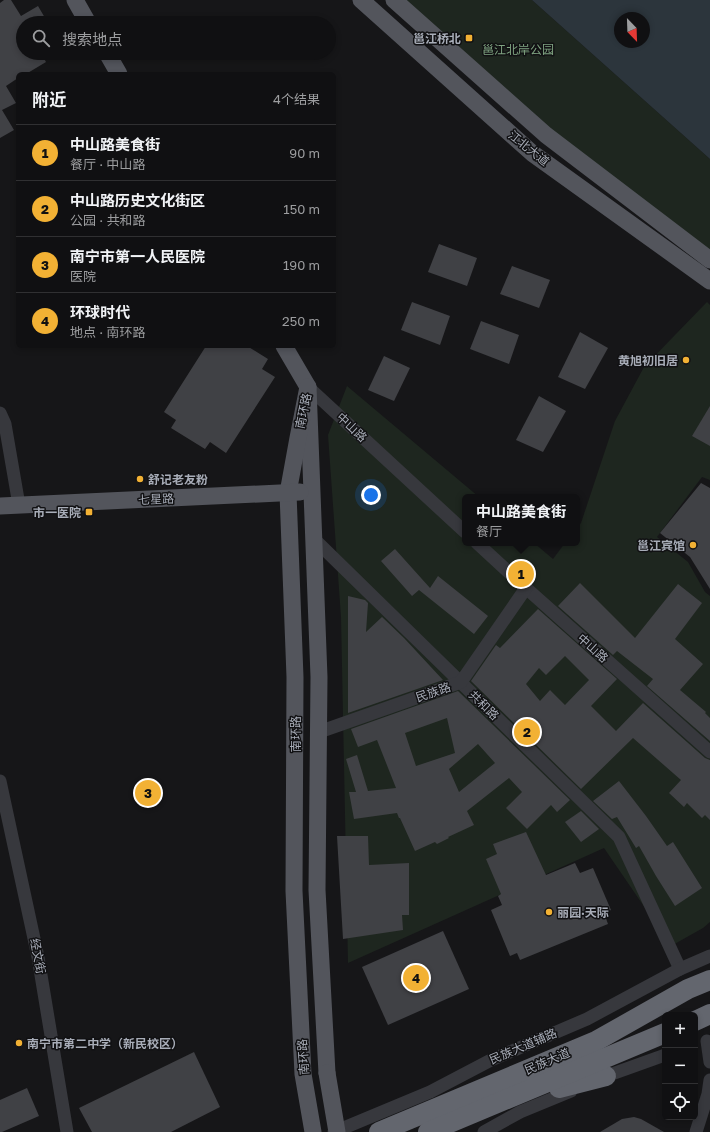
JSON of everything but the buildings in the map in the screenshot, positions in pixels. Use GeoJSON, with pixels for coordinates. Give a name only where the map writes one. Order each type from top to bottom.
{"type":"FeatureCollection","features":[{"type":"Feature","properties":{"kind":"highway","name":"民族大道"},"geometry":{"type":"LineString","coordinates":[[379,1132],[596,1041],[688,989],[710,980]]}},
{"type":"Feature","properties":{"kind":"highway"},"geometry":{"type":"LineString","coordinates":[[698,1020],[710,1014]]}},
{"type":"Feature","properties":{"kind":"highway","name":"民族大道"},"geometry":{"type":"LineString","coordinates":[[428,1132],[662,1034]]}},
{"type":"Feature","properties":{"kind":"highway"},"geometry":{"type":"LineString","coordinates":[[498,1102],[606,1076]]}},
{"type":"Feature","properties":{"kind":"main road"},"geometry":{"type":"LineString","coordinates":[[75,0],[84,16]]}},
{"type":"Feature","properties":{"kind":"main road","name":"江北大道"},"geometry":{"type":"LineString","coordinates":[[361,0],[532,153],[704,276],[710,285]]}},
{"type":"Feature","properties":{"kind":"main road","name":"江北大道"},"geometry":{"type":"LineString","coordinates":[[394,0],[546,135],[708,258]]}},
{"type":"Feature","properties":{"kind":"main road"},"geometry":{"type":"LineString","coordinates":[[111,60],[118,72]]}},
{"type":"Feature","properties":{"kind":"main road","name":"中山路"},"geometry":{"type":"LineString","coordinates":[[285,348],[308,387]]}},
{"type":"Feature","properties":{"kind":"main road","name":"南环路"},"geometry":{"type":"LineString","coordinates":[[308,387],[319,677],[317,890],[327,1073],[335,1132]]}},
{"type":"Feature","properties":{"kind":"main road","name":"南环路"},"geometry":{"type":"LineString","coordinates":[[308,387],[288,492],[295,677],[294,891],[303,1074],[313,1132]]}},
{"type":"Feature","properties":{"kind":"main road","name":"七星路"},"geometry":{"type":"LineString","coordinates":[[0,506],[312,491]]}},
{"type":"Feature","properties":{"kind":"street","name":"中山路"},"geometry":{"type":"LineString","coordinates":[[308,387],[462,529]]}},
{"type":"Feature","properties":{"kind":"street"},"geometry":{"type":"LineString","coordinates":[[0,413],[5,424],[20,505]]}},
{"type":"Feature","properties":{"kind":"street","name":"共和路"},"geometry":{"type":"LineString","coordinates":[[314,539],[619,837],[680,969]]}},
{"type":"Feature","properties":{"kind":"street","name":"中山路"},"geometry":{"type":"LineString","coordinates":[[480,546],[710,752]]}},
{"type":"Feature","properties":{"kind":"street","name":"民族路"},"geometry":{"type":"LineString","coordinates":[[319,732],[461,682],[526,588]]}},
{"type":"Feature","properties":{"kind":"street","name":"经文街"},"geometry":{"type":"LineString","coordinates":[[0,781],[38,957],[67,1132]]}},
{"type":"Feature","properties":{"kind":"street","name":"民族大道辅路"},"geometry":{"type":"LineString","coordinates":[[335,1132],[430,1092],[491,1060],[587,1019],[680,969],[710,956]]}},
{"type":"Feature","properties":{"kind":"street"},"geometry":{"type":"LineString","coordinates":[[704,1042],[710,1062]]}},
{"type":"Feature","properties":{"kind":"street"},"geometry":{"type":"LineString","coordinates":[[484,1132],[520,1112],[606,1076],[662,1056]]}},
{"type":"Feature","properties":{"kind":"street"},"geometry":{"type":"LineString","coordinates":[[696,1132],[708,1094],[710,1080]]}},
{"type":"Feature","properties":{"kind":"green space","name":"邕江北岸公园"},"geometry":{"type":"Polygon","coordinates":[[[394,0],[532,0],[710,159],[710,260],[394,0]]]}},
{"type":"Feature","properties":{"kind":"green space"},"geometry":{"type":"Polygon","coordinates":[[[707,302],[710,305],[710,480],[702,477],[657,537],[688,562],[705,592],[710,596],[710,922],[703,928],[671,946],[604,848],[348,963],[341,617],[328,435],[347,386],[475,494],[462,494],[462,546],[538,546],[553,559],[563,546],[580,546],[580,524],[615,421],[644,367],[707,302]]]}},
{"type":"Feature","properties":{"kind":"shaded area"},"geometry":{"type":"Polygon","coordinates":[[[532,0],[710,0],[710,159],[532,0]]]}},
{"type":"Feature","properties":{"kind":"place","name":"邕江桥北"},"geometry":{"type":"Point","coordinates":[469,38]}},
{"type":"Feature","properties":{"kind":"place","name":"黄旭初旧居"},"geometry":{"type":"Point","coordinates":[686,360]}},
{"type":"Feature","properties":{"kind":"place","name":"舒记老友粉"},"geometry":{"type":"Point","coordinates":[140,479]}},
{"type":"Feature","properties":{"kind":"place","name":"市一医院"},"geometry":{"type":"Point","coordinates":[89,512]}},
{"type":"Feature","properties":{"kind":"place","name":"邕江宾馆"},"geometry":{"type":"Point","coordinates":[693,545]}},
{"type":"Feature","properties":{"kind":"place","name":"中山路美食街"},"geometry":{"type":"Point","coordinates":[521,574]}},
{"type":"Feature","properties":{"kind":"place","name":"中山路历史文化街区"},"geometry":{"type":"Point","coordinates":[527,732]}},
{"type":"Feature","properties":{"kind":"place","name":"南宁市第一人民医院"},"geometry":{"type":"Point","coordinates":[148,793]}},
{"type":"Feature","properties":{"kind":"place","name":"丽园·天际"},"geometry":{"type":"Point","coordinates":[549,912]}},
{"type":"Feature","properties":{"kind":"place","name":"环球时代"},"geometry":{"type":"Point","coordinates":[416,978]}},
{"type":"Feature","properties":{"kind":"place","name":"南宁市第二中学（新民校区）"},"geometry":{"type":"Point","coordinates":[19,1043]}}]}
